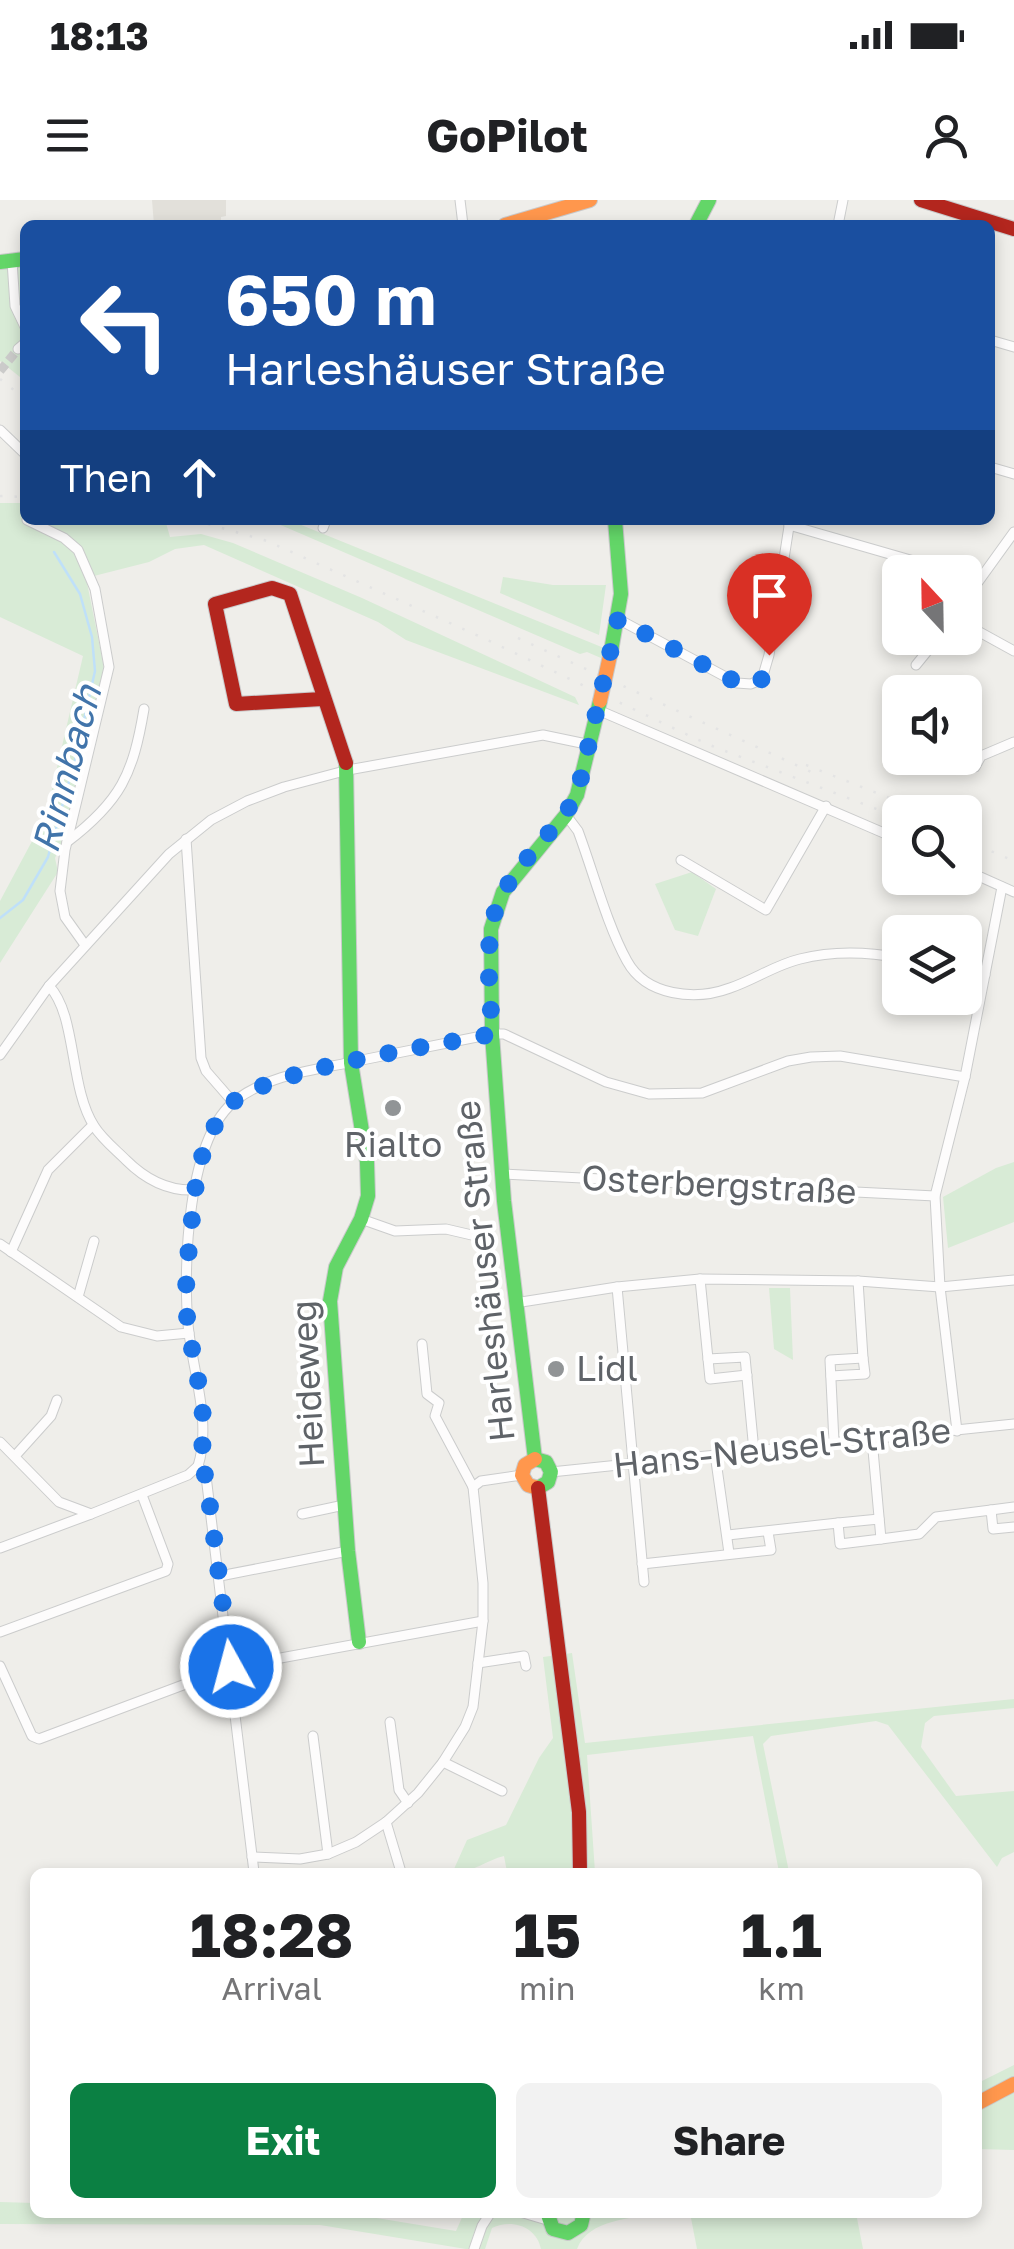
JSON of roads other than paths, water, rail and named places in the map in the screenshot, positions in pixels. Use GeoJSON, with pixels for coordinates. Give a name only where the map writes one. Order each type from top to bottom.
{"type":"FeatureCollection","features":[{"type":"Feature","properties":{"kind":"street"},"geometry":{"type":"LineString","coordinates":[[538,220],[590,200]]}},
{"type":"Feature","properties":{"kind":"street"},"geometry":{"type":"LineString","coordinates":[[922,200],[988,220]]}},
{"type":"Feature","properties":{"kind":"street"},"geometry":{"type":"LineString","coordinates":[[12,261],[15,306],[20,316]]}},
{"type":"Feature","properties":{"kind":"street"},"geometry":{"type":"LineString","coordinates":[[0,430],[20,449]]}},
{"type":"Feature","properties":{"kind":"street"},"geometry":{"type":"LineString","coordinates":[[38,525],[78,550],[94,588],[109,667],[60,891],[65,918],[85,945]]}},
{"type":"Feature","properties":{"kind":"street","name":"Harleshäuser Straße"},"geometry":{"type":"LineString","coordinates":[[535,1460],[502,1174],[492,1034],[491,929],[503,892],[566,815],[582,780],[618,619],[620,578],[615,525]]}},
{"type":"Feature","properties":{"kind":"street"},"geometry":{"type":"LineString","coordinates":[[618,619],[738,683],[751,684],[762,679],[790,525]]}},
{"type":"Feature","properties":{"kind":"street"},"geometry":{"type":"LineString","coordinates":[[797,525],[896,555]]}},
{"type":"Feature","properties":{"kind":"street"},"geometry":{"type":"LineString","coordinates":[[982,575],[1014,532]]}},
{"type":"Feature","properties":{"kind":"street"},"geometry":{"type":"LineString","coordinates":[[1001,550],[1014,558]]}},
{"type":"Feature","properties":{"kind":"street","name":"Heideweg"},"geometry":{"type":"LineString","coordinates":[[322,698],[236,704],[215,604],[272,588],[290,594],[348,770],[351,1063],[367,1162],[368,1196],[361,1220],[336,1267],[330,1301],[344,1505],[359,1642]]}},
{"type":"Feature","properties":{"kind":"street"},"geometry":{"type":"LineString","coordinates":[[982,633],[1014,651]]}},
{"type":"Feature","properties":{"kind":"street"},"geometry":{"type":"LineString","coordinates":[[916,665],[924,655]]}},
{"type":"Feature","properties":{"kind":"street"},"geometry":{"type":"LineString","coordinates":[[599,706],[882,832]]}},
{"type":"Feature","properties":{"kind":"street"},"geometry":{"type":"LineString","coordinates":[[68,842],[96,820],[135,760],[144,709]]}},
{"type":"Feature","properties":{"kind":"street"},"geometry":{"type":"LineString","coordinates":[[0,1055],[49,986],[186,840],[247,801],[284,786],[348,770],[544,736],[591,745]]}},
{"type":"Feature","properties":{"kind":"street"},"geometry":{"type":"LineString","coordinates":[[982,756],[1014,742]]}},
{"type":"Feature","properties":{"kind":"street"},"geometry":{"type":"LineString","coordinates":[[681,860],[766,910],[826,806]]}},
{"type":"Feature","properties":{"kind":"street"},"geometry":{"type":"LineString","coordinates":[[566,815],[578,831],[628,964],[645,982],[658,988],[670,993],[716,993],[774,967],[834,953],[882,957]]}},
{"type":"Feature","properties":{"kind":"street"},"geometry":{"type":"LineString","coordinates":[[186,840],[201,1058],[206,1072],[232,1102]]}},
{"type":"Feature","properties":{"kind":"street"},"geometry":{"type":"LineString","coordinates":[[982,878],[1014,892]]}},
{"type":"Feature","properties":{"kind":"street"},"geometry":{"type":"LineString","coordinates":[[957,1431],[940,1287],[936,1196],[966,1077],[1002,887]]}},
{"type":"Feature","properties":{"kind":"street"},"geometry":{"type":"LineString","coordinates":[[49,986],[62,1004],[75,1075],[93,1125],[142,1176],[176,1191],[194,1190]]}},
{"type":"Feature","properties":{"kind":"street"},"geometry":{"type":"LineString","coordinates":[[0,1548],[142,1495],[188,1475],[198,1466],[206,1442],[185,1291],[194,1190],[202,1152],[215,1125],[232,1102],[272,1080],[492,1034],[504,1034],[606,1082],[649,1094],[702,1093],[812,1057],[840,1056],[966,1077]]}},
{"type":"Feature","properties":{"kind":"street"},"geometry":{"type":"LineString","coordinates":[[12,1252],[48,1170],[93,1125]]}},
{"type":"Feature","properties":{"kind":"street","name":"Osterbergstraße"},"geometry":{"type":"LineString","coordinates":[[502,1174],[936,1196]]}},
{"type":"Feature","properties":{"kind":"street"},"geometry":{"type":"LineString","coordinates":[[361,1220],[395,1231],[446,1229],[476,1236]]}},
{"type":"Feature","properties":{"kind":"street"},"geometry":{"type":"LineString","coordinates":[[78,1297],[94,1241]]}},
{"type":"Feature","properties":{"kind":"street"},"geometry":{"type":"LineString","coordinates":[[0,1244],[121,1327],[157,1336],[189,1333]]}},
{"type":"Feature","properties":{"kind":"street"},"geometry":{"type":"LineString","coordinates":[[515,1303],[700,1279],[858,1281],[940,1287],[1014,1280]]}},
{"type":"Feature","properties":{"kind":"street"},"geometry":{"type":"LineString","coordinates":[[700,1279],[710,1379],[747,1375]]}},
{"type":"Feature","properties":{"kind":"street"},"geometry":{"type":"LineString","coordinates":[[832,1376],[865,1374],[858,1281]]}},
{"type":"Feature","properties":{"kind":"street"},"geometry":{"type":"LineString","coordinates":[[617,1287],[644,1582]]}},
{"type":"Feature","properties":{"kind":"street"},"geometry":{"type":"LineString","coordinates":[[252,1857],[300,1859],[328,1854],[356,1842],[386,1822],[444,1762],[472,1708],[483,1583],[473,1488],[435,1416],[439,1403],[427,1394],[422,1344]]}},
{"type":"Feature","properties":{"kind":"street"},"geometry":{"type":"LineString","coordinates":[[708,1359],[745,1356],[754,1451]]}},
{"type":"Feature","properties":{"kind":"street"},"geometry":{"type":"LineString","coordinates":[[834,1442],[830,1360],[863,1358]]}},
{"type":"Feature","properties":{"kind":"street"},"geometry":{"type":"LineString","coordinates":[[15,1456],[51,1416],[58,1400]]}},
{"type":"Feature","properties":{"kind":"street","name":"Hans-Neusel-Straße"},"geometry":{"type":"LineString","coordinates":[[551,1472],[1014,1424]]}},
{"type":"Feature","properties":{"kind":"street"},"geometry":{"type":"LineString","coordinates":[[872,1438],[881,1539]]}},
{"type":"Feature","properties":{"kind":"street"},"geometry":{"type":"LineString","coordinates":[[0,1442],[59,1502],[90,1514]]}},
{"type":"Feature","properties":{"kind":"street"},"geometry":{"type":"LineString","coordinates":[[714,1454],[729,1554]]}},
{"type":"Feature","properties":{"kind":"street"},"geometry":{"type":"LineString","coordinates":[[535,1460],[546,1462],[551,1472],[548,1482],[536,1488],[522,1476],[525,1465],[535,1460]]}},
{"type":"Feature","properties":{"kind":"street"},"geometry":{"type":"LineString","coordinates":[[198,1466],[206,1476],[220,1576],[253,1868]]}},
{"type":"Feature","properties":{"kind":"street"},"geometry":{"type":"LineString","coordinates":[[473,1488],[481,1480],[522,1476]]}},
{"type":"Feature","properties":{"kind":"street","name":"Harleshäuser Straße"},"geometry":{"type":"LineString","coordinates":[[536,1488],[579,1812],[580,1868]]}},
{"type":"Feature","properties":{"kind":"street"},"geometry":{"type":"LineString","coordinates":[[0,1632],[166,1571],[168,1564],[142,1495]]}},
{"type":"Feature","properties":{"kind":"street"},"geometry":{"type":"LineString","coordinates":[[302,1514],[344,1505]]}},
{"type":"Feature","properties":{"kind":"street"},"geometry":{"type":"LineString","coordinates":[[838,1523],[840,1544],[919,1534],[936,1517],[1014,1507]]}},
{"type":"Feature","properties":{"kind":"street"},"geometry":{"type":"LineString","coordinates":[[991,1510],[993,1529],[1014,1527]]}},
{"type":"Feature","properties":{"kind":"street"},"geometry":{"type":"LineString","coordinates":[[728,1535],[879,1519]]}},
{"type":"Feature","properties":{"kind":"street"},"geometry":{"type":"LineString","coordinates":[[642,1564],[770,1550],[768,1532]]}},
{"type":"Feature","properties":{"kind":"street"},"geometry":{"type":"LineString","coordinates":[[220,1576],[348,1552]]}},
{"type":"Feature","properties":{"kind":"street"},"geometry":{"type":"LineString","coordinates":[[0,1666],[32,1736],[40,1739],[231,1667],[482,1621]]}},
{"type":"Feature","properties":{"kind":"street"},"geometry":{"type":"LineString","coordinates":[[478,1662],[524,1656],[526,1666]]}},
{"type":"Feature","properties":{"kind":"street"},"geometry":{"type":"LineString","coordinates":[[390,1722],[399,1790],[408,1803]]}},
{"type":"Feature","properties":{"kind":"street"},"geometry":{"type":"LineString","coordinates":[[313,1736],[328,1854]]}},
{"type":"Feature","properties":{"kind":"street"},"geometry":{"type":"LineString","coordinates":[[444,1762],[502,1791]]}},
{"type":"Feature","properties":{"kind":"street"},"geometry":{"type":"LineString","coordinates":[[386,1822],[401,1868]]}},
{"type":"Feature","properties":{"kind":"street"},"geometry":{"type":"LineString","coordinates":[[300,1859],[302,1868]]}},
{"type":"Feature","properties":{"kind":"street"},"geometry":{"type":"LineString","coordinates":[[982,2101],[1014,2084]]}},
{"type":"Feature","properties":{"kind":"street"},"geometry":{"type":"LineString","coordinates":[[474,2249],[488,2218]]}},
{"type":"Feature","properties":{"kind":"street"},"geometry":{"type":"LineString","coordinates":[[548,2218],[562,2241],[586,2218]]}},
{"type":"Feature","properties":{"kind":"waterway","name":"Rinnbach"},"geometry":{"type":"LineString","coordinates":[[0,918],[23,900],[48,857],[95,671],[92,637],[80,594],[54,552]]}},
{"type":"Feature","properties":{"kind":"tunnel"},"geometry":{"type":"LineString","coordinates":[[0,371],[18,349]]}},
{"type":"Feature","properties":{"kind":"railway"},"geometry":{"type":"LineString","coordinates":[[0,379],[20,395]]}},
{"type":"Feature","properties":{"kind":"railway"},"geometry":{"type":"LineString","coordinates":[[0,496],[20,497]]}},
{"type":"Feature","properties":{"kind":"railway"},"geometry":{"type":"LineString","coordinates":[[211,525],[267,541],[707,744],[882,811]]}},
{"type":"Feature","properties":{"kind":"railway"},"geometry":{"type":"LineString","coordinates":[[518,638],[818,775]]}},
{"type":"Feature","properties":{"kind":"railway"},"geometry":{"type":"LineString","coordinates":[[806,765],[882,795]]}},
{"type":"Feature","properties":{"kind":"railway"},"geometry":{"type":"LineString","coordinates":[[982,847],[1014,861]]}},
{"type":"Feature","properties":{"kind":"place","name":"Rialto"},"geometry":{"type":"Point","coordinates":[393,1108]}},
{"type":"Feature","properties":{"kind":"place","name":"Lidl"},"geometry":{"type":"Point","coordinates":[556,1369]}}]}
